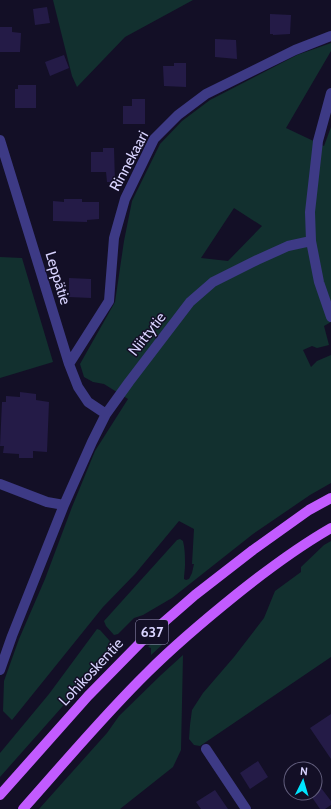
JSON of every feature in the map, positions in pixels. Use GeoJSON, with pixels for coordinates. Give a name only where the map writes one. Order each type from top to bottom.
{"type":"FeatureCollection","features":[{"type":"Feature","properties":{"kind":"main road","name":"Lohikoskentie"},"geometry":{"type":"LineString","coordinates":[[0,795],[88,696],[141,642],[195,595],[253,550],[309,510],[331,498]]}},
{"type":"Feature","properties":{"kind":"main road","name":"637"},"geometry":{"type":"LineString","coordinates":[[23,809],[101,721],[148,672],[192,630],[262,574],[331,528]]}},
{"type":"Feature","properties":{"kind":"street","name":"Rinnekaari"},"geometry":{"type":"LineString","coordinates":[[69,364],[109,301],[114,238],[125,198],[154,139],[178,115],[206,94],[295,50],[331,36]]}},
{"type":"Feature","properties":{"kind":"street"},"geometry":{"type":"LineString","coordinates":[[331,93],[318,141],[310,212],[311,241],[319,282],[331,317]]}},
{"type":"Feature","properties":{"kind":"street","name":"Leppätie"},"geometry":{"type":"LineString","coordinates":[[0,140],[69,364],[78,387],[88,402],[106,414]]}},
{"type":"Feature","properties":{"kind":"street","name":"Niittytie"},"geometry":{"type":"LineString","coordinates":[[0,670],[64,505],[92,442],[106,414],[148,356],[190,302],[213,282],[288,246],[311,241]]}},
{"type":"Feature","properties":{"kind":"street"},"geometry":{"type":"LineString","coordinates":[[0,484],[47,502],[64,505]]}},
{"type":"Feature","properties":{"kind":"street"},"geometry":{"type":"LineString","coordinates":[[206,749],[246,809]]}},
{"type":"Feature","properties":{"kind":"green space"},"geometry":{"type":"Polygon","coordinates":[[[53,0],[193,0],[125,37],[77,87],[72,76],[53,0]]]}},
{"type":"Feature","properties":{"kind":"green space"},"geometry":{"type":"Polygon","coordinates":[[[331,43],[331,51],[286,128],[324,146],[331,127],[331,322],[324,326],[329,345],[317,348],[312,346],[303,350],[311,367],[317,361],[331,355],[331,483],[310,495],[253,534],[172,598],[143,615],[134,618],[118,634],[114,635],[106,626],[104,621],[177,540],[180,539],[183,541],[185,550],[184,579],[189,579],[194,564],[192,564],[194,529],[179,521],[135,574],[103,607],[12,720],[3,711],[4,681],[19,639],[45,579],[95,451],[128,399],[104,384],[93,382],[84,377],[80,364],[115,302],[124,241],[132,201],[160,144],[182,121],[210,100],[297,55],[331,43]],[[234,208],[201,258],[228,261],[262,226],[234,208]]]}},
{"type":"Feature","properties":{"kind":"green space"},"geometry":{"type":"Polygon","coordinates":[[[0,257],[22,258],[53,362],[0,378],[0,257]]]}},
{"type":"Feature","properties":{"kind":"green space"},"geometry":{"type":"Polygon","coordinates":[[[331,541],[331,657],[200,746],[194,745],[189,739],[192,710],[203,693],[234,657],[264,618],[275,591],[301,572],[301,567],[324,545],[331,541]]]}},
{"type":"Feature","properties":{"kind":"green space"},"geometry":{"type":"Polygon","coordinates":[[[97,629],[100,630],[112,645],[93,672],[0,777],[0,753],[49,694],[97,629]]]}},
{"type":"Feature","properties":{"kind":"green space"},"geometry":{"type":"Polygon","coordinates":[[[156,638],[162,645],[151,655],[151,648],[148,647],[156,638]]]}},
{"type":"Feature","properties":{"kind":"green space"},"geometry":{"type":"Polygon","coordinates":[[[183,655],[181,750],[173,767],[120,809],[39,809],[107,733],[119,716],[183,655]]]}},
{"type":"Feature","properties":{"kind":"building"},"geometry":{"type":"Polygon","coordinates":[[[47,7],[50,23],[35,25],[33,9],[47,7]]]}},
{"type":"Feature","properties":{"kind":"building"},"geometry":{"type":"Polygon","coordinates":[[[270,14],[291,15],[290,34],[270,34],[270,14]]]}},
{"type":"Feature","properties":{"kind":"building"},"geometry":{"type":"Polygon","coordinates":[[[0,27],[12,27],[12,32],[21,33],[20,52],[0,52],[0,27]]]}},
{"type":"Feature","properties":{"kind":"building"},"geometry":{"type":"Polygon","coordinates":[[[215,39],[236,40],[237,59],[215,57],[215,39]]]}},
{"type":"Feature","properties":{"kind":"building"},"geometry":{"type":"Polygon","coordinates":[[[64,55],[69,68],[50,76],[45,62],[64,55]]]}},
{"type":"Feature","properties":{"kind":"building"},"geometry":{"type":"Polygon","coordinates":[[[174,63],[186,63],[186,87],[164,86],[163,66],[174,66],[174,63]]]}},
{"type":"Feature","properties":{"kind":"building"},"geometry":{"type":"Polygon","coordinates":[[[18,85],[36,85],[36,108],[15,108],[15,89],[18,89],[18,85]]]}},
{"type":"Feature","properties":{"kind":"building"},"geometry":{"type":"Polygon","coordinates":[[[132,99],[145,99],[145,124],[123,124],[123,106],[132,106],[132,99]]]}},
{"type":"Feature","properties":{"kind":"building"},"geometry":{"type":"Polygon","coordinates":[[[103,148],[114,148],[115,182],[107,182],[106,172],[91,172],[91,152],[103,152],[103,148]]]}},
{"type":"Feature","properties":{"kind":"building"},"geometry":{"type":"Polygon","coordinates":[[[64,199],[82,199],[82,202],[99,202],[99,219],[87,220],[87,222],[53,221],[53,201],[64,202],[64,199]]]}},
{"type":"Feature","properties":{"kind":"building"},"geometry":{"type":"Polygon","coordinates":[[[69,278],[91,279],[91,298],[69,297],[69,278]]]}},
{"type":"Feature","properties":{"kind":"building"},"geometry":{"type":"Polygon","coordinates":[[[20,392],[36,394],[36,400],[49,402],[47,452],[33,451],[33,458],[19,458],[19,454],[3,453],[4,446],[0,446],[2,402],[6,402],[6,396],[20,397],[20,392]]]}},
{"type":"Feature","properties":{"kind":"building"},"geometry":{"type":"Polygon","coordinates":[[[331,714],[331,759],[310,728],[331,714]]]}},
{"type":"Feature","properties":{"kind":"building"},"geometry":{"type":"Polygon","coordinates":[[[258,761],[268,777],[250,789],[240,773],[258,761]]]}},
{"type":"Feature","properties":{"kind":"building"},"geometry":{"type":"Polygon","coordinates":[[[215,790],[228,809],[201,809],[196,802],[215,790]]]}},
{"type":"Feature","properties":{"kind":"building"},"geometry":{"type":"Polygon","coordinates":[[[323,790],[331,801],[331,805],[325,809],[320,809],[314,801],[323,801],[323,790]]]}}]}
